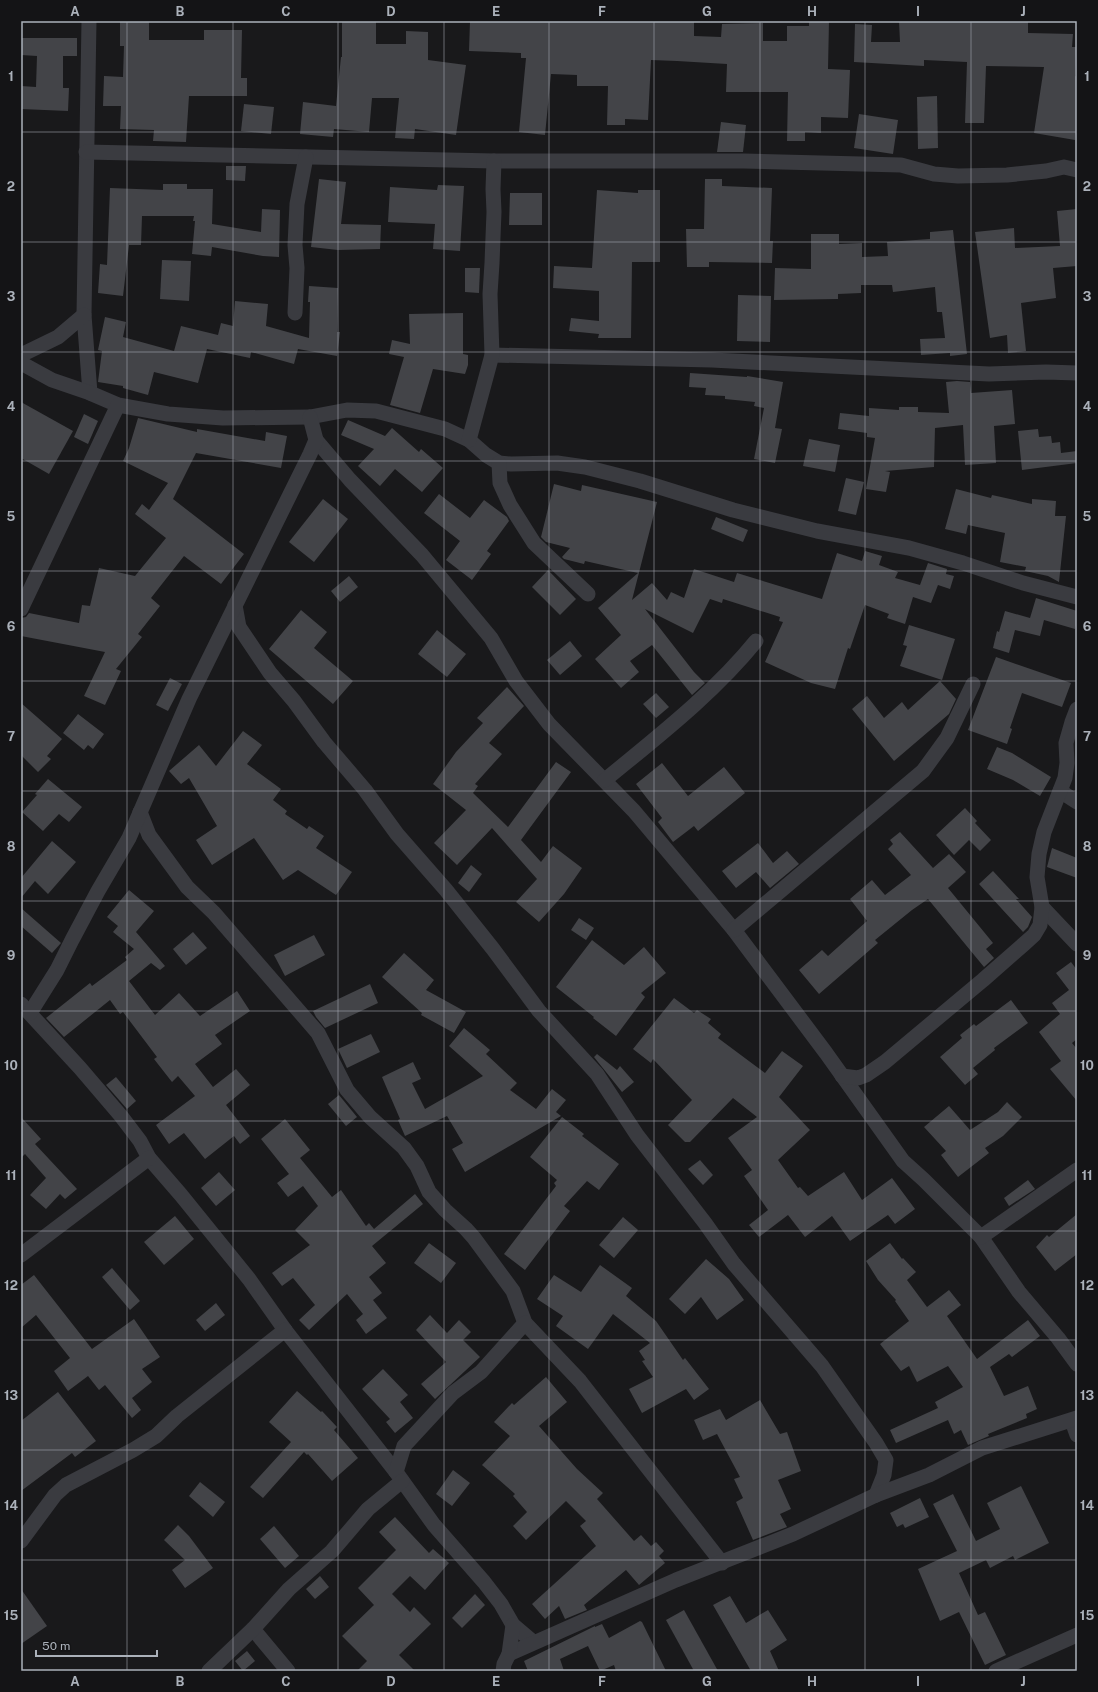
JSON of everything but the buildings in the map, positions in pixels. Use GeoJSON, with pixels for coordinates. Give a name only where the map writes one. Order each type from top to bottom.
{"type":"FeatureCollection","features":[{"type":"Feature","properties":{"kind":"street"},"geometry":{"type":"LineString","coordinates":[[89,21],[84,315],[90,393]]}},
{"type":"Feature","properties":{"kind":"street"},"geometry":{"type":"LineString","coordinates":[[86,152],[494,161],[744,161],[901,165],[934,174],[958,176],[1007,175],[1046,171],[1064,167],[1077,170]]}},
{"type":"Feature","properties":{"kind":"street"},"geometry":{"type":"LineString","coordinates":[[294,313],[297,268],[295,245],[297,204],[306,157]]}},
{"type":"Feature","properties":{"kind":"street"},"geometry":{"type":"LineString","coordinates":[[469,440],[492,355],[490,294],[494,212],[492,189],[494,161]]}},
{"type":"Feature","properties":{"kind":"street"},"geometry":{"type":"LineString","coordinates":[[21,355],[58,337],[84,315]]}},
{"type":"Feature","properties":{"kind":"street"},"geometry":{"type":"LineString","coordinates":[[492,355],[712,360],[989,374],[1046,372],[1077,373]]}},
{"type":"Feature","properties":{"kind":"street"},"geometry":{"type":"LineString","coordinates":[[21,363],[52,380],[90,393],[118,405],[168,414],[223,418],[310,417],[347,410],[376,412],[445,429],[469,440],[486,455],[499,462],[518,464],[558,463],[586,467],[640,481],[733,510],[817,531],[909,548],[963,563],[1023,583],[1077,597]]}},
{"type":"Feature","properties":{"kind":"street"},"geometry":{"type":"LineString","coordinates":[[21,609],[118,405]]}},
{"type":"Feature","properties":{"kind":"street"},"geometry":{"type":"LineString","coordinates":[[310,417],[316,440],[350,480],[422,555],[491,638],[516,680],[549,724],[634,811],[734,930],[903,1161],[981,1237],[1019,1292],[1058,1338],[1077,1364]]}},
{"type":"Feature","properties":{"kind":"street"},"geometry":{"type":"LineString","coordinates":[[316,440],[189,699],[129,838],[94,898],[57,970],[25,1009],[121,1116],[140,1141],[149,1158],[249,1279],[285,1330],[380,1451],[434,1525],[501,1604],[513,1625],[533,1642]]}},
{"type":"Feature","properties":{"kind":"street"},"geometry":{"type":"LineString","coordinates":[[499,462],[500,483],[510,505],[534,543],[588,594]]}},
{"type":"Feature","properties":{"kind":"street"},"geometry":{"type":"LineString","coordinates":[[235,605],[239,627],[270,673],[294,701],[324,742],[365,790],[397,834],[446,890],[493,949],[539,1011],[597,1074],[637,1135],[705,1223],[734,1264],[822,1366],[886,1460],[884,1475],[876,1495]]}},
{"type":"Feature","properties":{"kind":"street"},"geometry":{"type":"LineString","coordinates":[[605,780],[655,739],[728,674],[756,641]]}},
{"type":"Feature","properties":{"kind":"street"},"geometry":{"type":"LineString","coordinates":[[734,930],[922,771],[947,738],[972,684]]}},
{"type":"Feature","properties":{"kind":"street"},"geometry":{"type":"LineString","coordinates":[[842,1076],[858,1078],[866,1075],[885,1062],[983,980],[1034,934],[1040,925],[1042,907],[1036,877],[1039,854],[1044,832],[1065,778],[1067,763],[1066,743],[1077,709]]}},
{"type":"Feature","properties":{"kind":"street"},"geometry":{"type":"LineString","coordinates":[[1060,791],[1077,802]]}},
{"type":"Feature","properties":{"kind":"street"},"geometry":{"type":"LineString","coordinates":[[140,812],[149,835],[187,887],[214,913],[318,1033],[348,1090],[370,1117],[404,1148],[417,1166],[429,1192],[474,1238],[512,1291],[525,1323],[580,1381],[722,1563]]}},
{"type":"Feature","properties":{"kind":"street"},"geometry":{"type":"LineString","coordinates":[[129,838],[149,835]]}},
{"type":"Feature","properties":{"kind":"street"},"geometry":{"type":"LineString","coordinates":[[1042,907],[1077,944]]}},
{"type":"Feature","properties":{"kind":"street"},"geometry":{"type":"LineString","coordinates":[[21,1255],[149,1158]]}},
{"type":"Feature","properties":{"kind":"street"},"geometry":{"type":"LineString","coordinates":[[981,1237],[1077,1170]]}},
{"type":"Feature","properties":{"kind":"street"},"geometry":{"type":"LineString","coordinates":[[209,1671],[253,1629],[289,1589],[332,1551],[368,1509],[399,1477],[404,1446],[453,1392],[481,1372],[525,1323]]}},
{"type":"Feature","properties":{"kind":"street"},"geometry":{"type":"LineString","coordinates":[[21,1541],[55,1495],[66,1485],[133,1450],[156,1436],[177,1416],[285,1330]]}},
{"type":"Feature","properties":{"kind":"street"},"geometry":{"type":"LineString","coordinates":[[509,1654],[533,1642],[676,1580],[793,1534],[876,1495],[929,1475],[982,1448],[1074,1419],[1077,1435]]}},
{"type":"Feature","properties":{"kind":"street"},"geometry":{"type":"LineString","coordinates":[[380,1451],[404,1446]]}},
{"type":"Feature","properties":{"kind":"street"},"geometry":{"type":"LineString","coordinates":[[503,1671],[504,1664],[509,1654],[513,1625]]}},
{"type":"Feature","properties":{"kind":"street"},"geometry":{"type":"LineString","coordinates":[[253,1629],[288,1671]]}},
{"type":"Feature","properties":{"kind":"street"},"geometry":{"type":"LineString","coordinates":[[996,1671],[1077,1635]]}}]}
